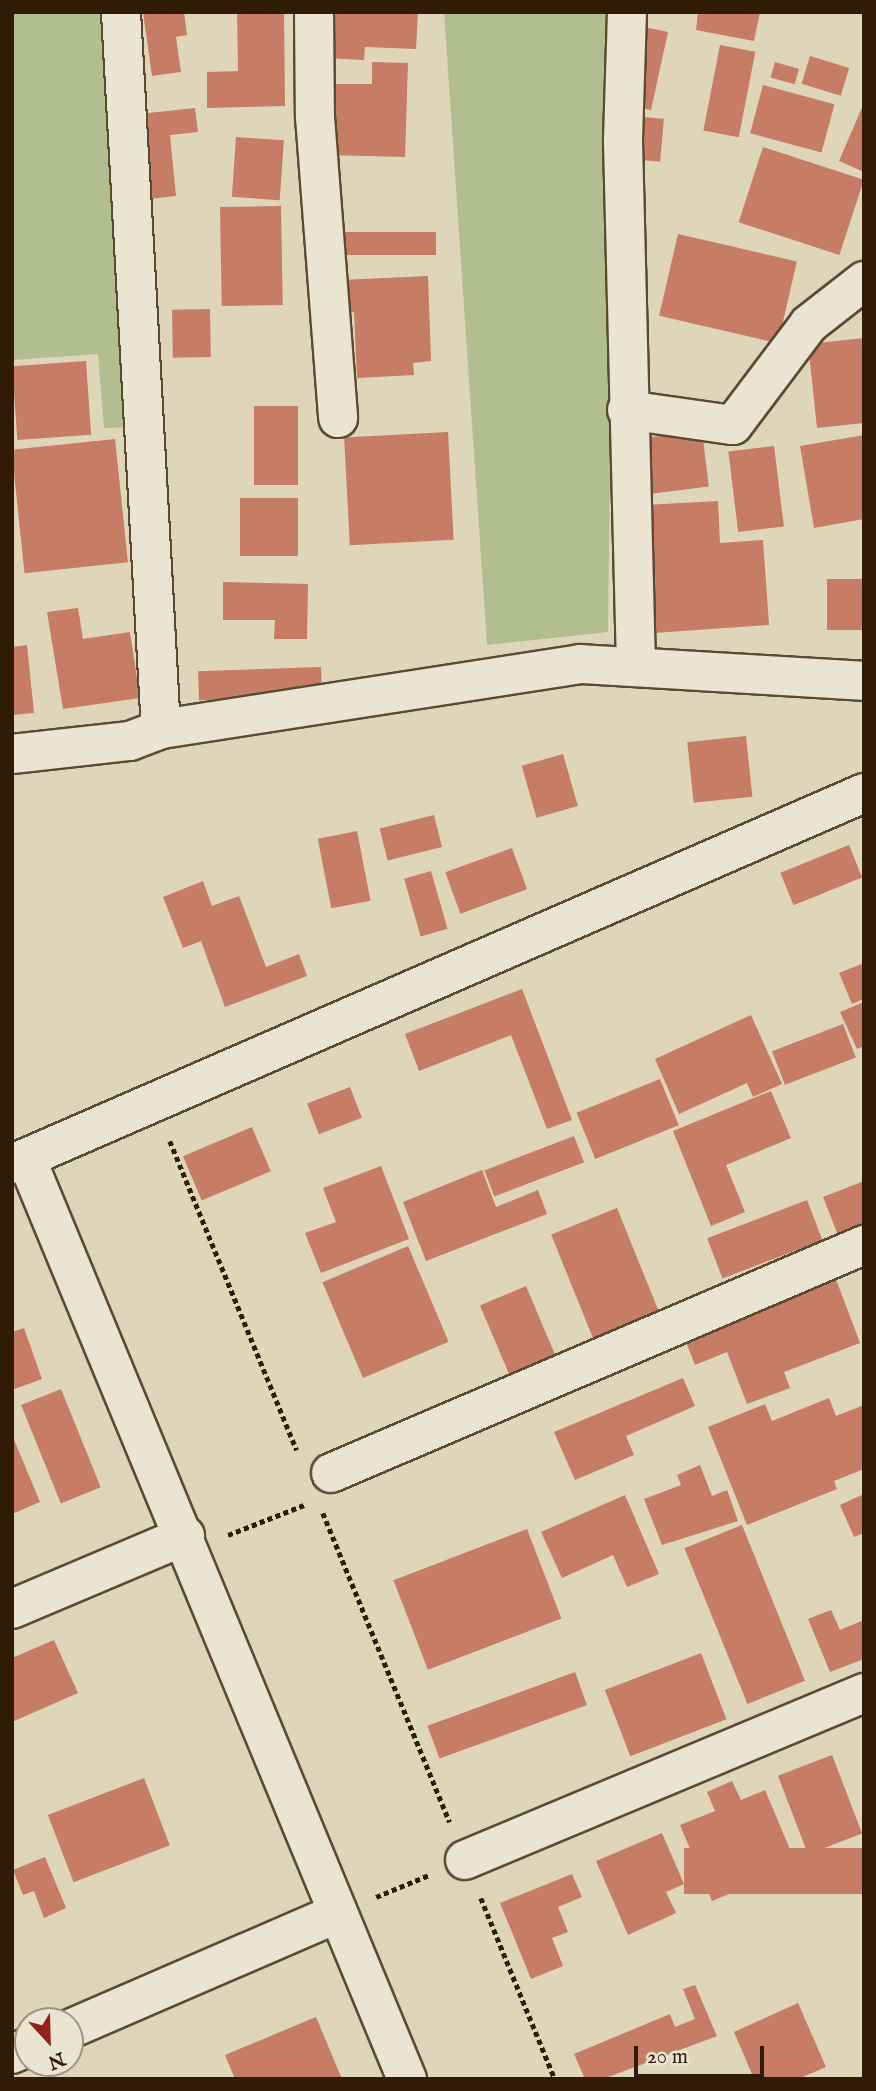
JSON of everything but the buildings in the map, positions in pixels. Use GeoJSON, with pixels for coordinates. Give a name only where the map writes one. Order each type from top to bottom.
{"type":"FeatureCollection","features":[{"type":"Feature","properties":{"kind":"street"},"geometry":{"type":"LineString","coordinates":[[121,12],[161,729]]}},
{"type":"Feature","properties":{"kind":"street"},"geometry":{"type":"LineString","coordinates":[[314,12],[338,418]]}},
{"type":"Feature","properties":{"kind":"street"},"geometry":{"type":"LineString","coordinates":[[627,12],[627,410],[636,666]]}},
{"type":"Feature","properties":{"kind":"street"},"geometry":{"type":"LineString","coordinates":[[627,410],[733,425],[809,324],[864,281]]}},
{"type":"Feature","properties":{"kind":"street"},"geometry":{"type":"LineString","coordinates":[[12,754],[130,741],[161,729],[580,664],[864,681]]}},
{"type":"Feature","properties":{"kind":"street"},"geometry":{"type":"LineString","coordinates":[[407,2079],[355,1905],[203,1537],[19,1161],[864,793]]}},
{"type":"Feature","properties":{"kind":"street"},"geometry":{"type":"LineString","coordinates":[[316,1467],[864,1245]]}},
{"type":"Feature","properties":{"kind":"street"},"geometry":{"type":"LineString","coordinates":[[12,1609],[203,1537]]}},
{"type":"Feature","properties":{"kind":"street"},"geometry":{"type":"LineString","coordinates":[[465,1860],[864,1693]]}},
{"type":"Feature","properties":{"kind":"street"},"geometry":{"type":"LineString","coordinates":[[84,2023],[355,1905]]}},
{"type":"Feature","properties":{"kind":"path"},"geometry":{"type":"LineString","coordinates":[[167,1134],[316,1467]]}},
{"type":"Feature","properties":{"kind":"path"},"geometry":{"type":"LineString","coordinates":[[203,1537],[317,1500],[555,2079]]}},
{"type":"Feature","properties":{"kind":"path"},"geometry":{"type":"LineString","coordinates":[[355,1905],[465,1860]]}},
{"type":"Feature","properties":{"kind":"path"},"geometry":{"type":"LineString","coordinates":[[355,1905],[366,1885]]}},
{"type":"Feature","properties":{"kind":"path"},"geometry":{"type":"LineString","coordinates":[[355,1905],[377,1911]]}},
{"type":"Feature","properties":{"kind":"green space"},"geometry":{"type":"Polygon","coordinates":[[[12,12],[127,12],[156,426],[104,428],[98,354],[12,360],[12,12]]]}},
{"type":"Feature","properties":{"kind":"green space"},"geometry":{"type":"Polygon","coordinates":[[[444,12],[623,12],[613,220],[608,632],[487,645],[444,12]]]}}]}
